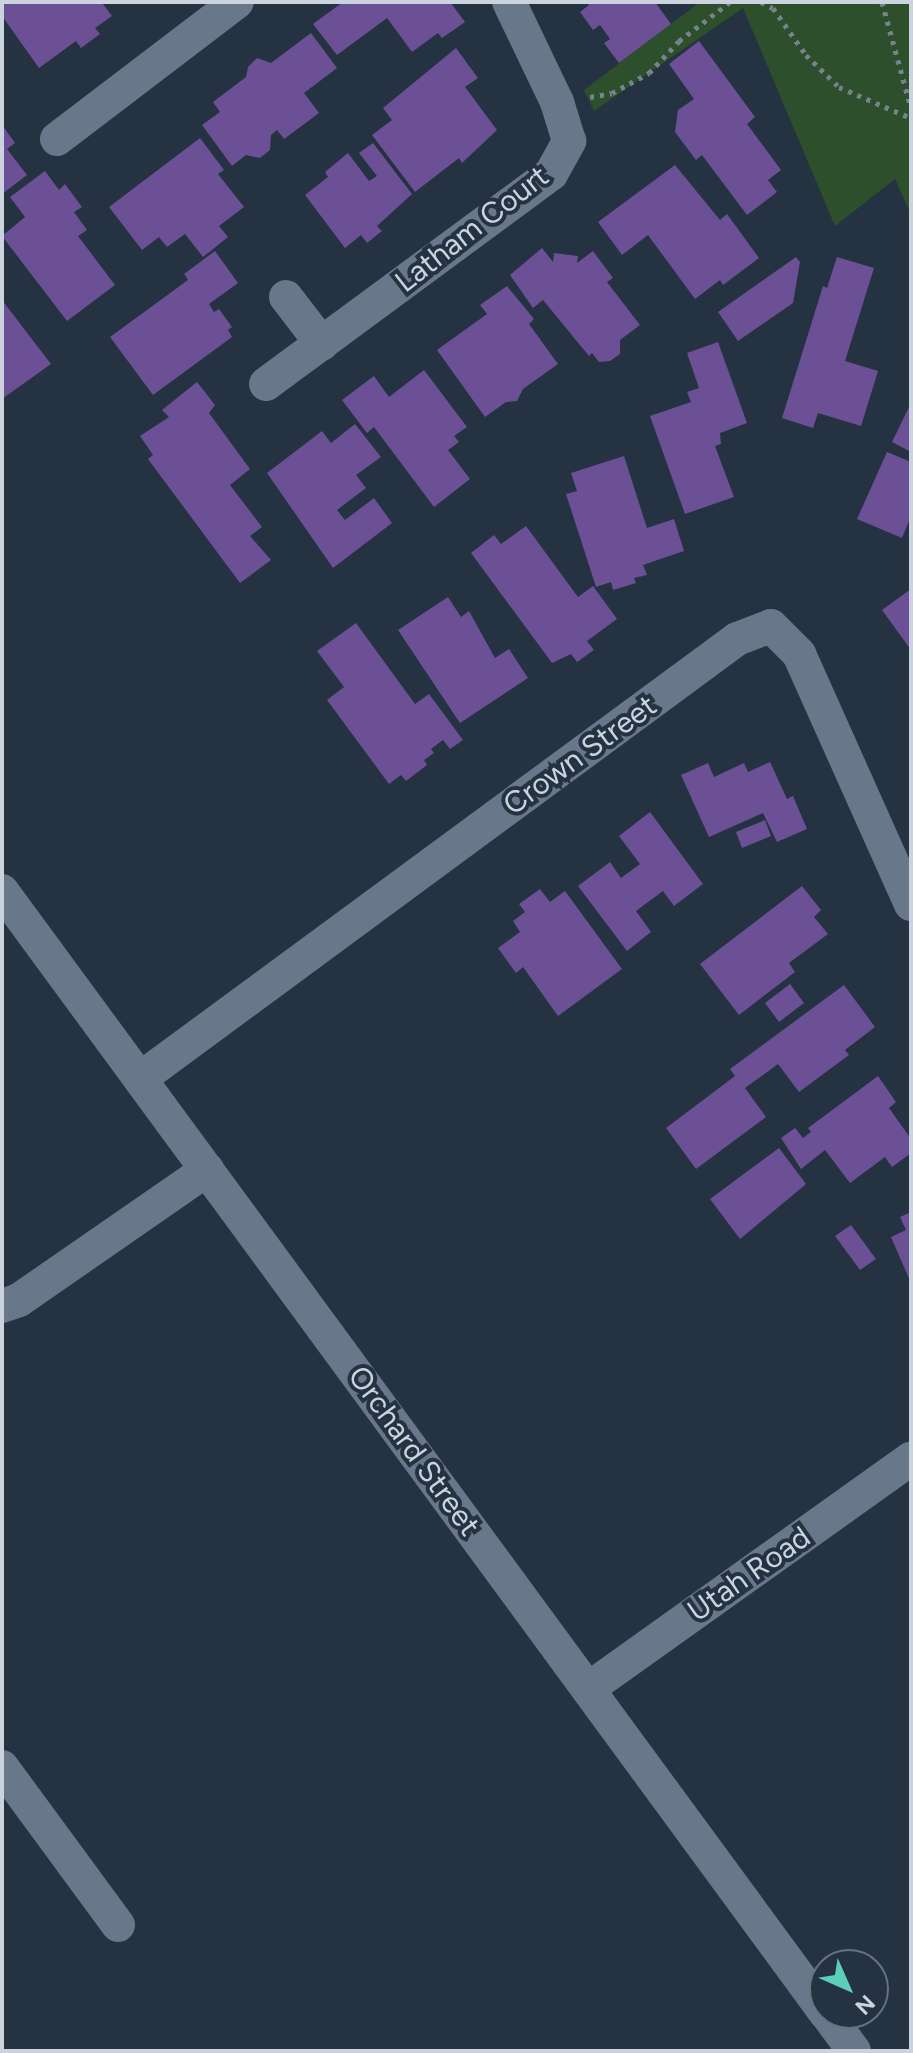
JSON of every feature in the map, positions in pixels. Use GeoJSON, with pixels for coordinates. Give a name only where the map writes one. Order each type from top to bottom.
{"type":"FeatureCollection","features":[{"type":"Feature","properties":{"kind":"street"},"geometry":{"type":"LineString","coordinates":[[57,139],[237,2]]}},
{"type":"Feature","properties":{"kind":"street","name":"Latham Court"},"geometry":{"type":"LineString","coordinates":[[266,384],[551,174],[569,141],[557,102],[509,2]]}},
{"type":"Feature","properties":{"kind":"street"},"geometry":{"type":"LineString","coordinates":[[286,297],[322,344]]}},
{"type":"Feature","properties":{"kind":"street","name":"Crown Street"},"geometry":{"type":"LineString","coordinates":[[141,1078],[737,639],[771,626],[799,654],[911,904]]}},
{"type":"Feature","properties":{"kind":"street","name":"Orchard Street"},"geometry":{"type":"LineString","coordinates":[[2,891],[809,1989]]}},
{"type":"Feature","properties":{"kind":"street"},"geometry":{"type":"LineString","coordinates":[[2,1306],[19,1300],[207,1170]]}},
{"type":"Feature","properties":{"kind":"street","name":"Utah Road"},"geometry":{"type":"LineString","coordinates":[[588,1689],[911,1459]]}},
{"type":"Feature","properties":{"kind":"street"},"geometry":{"type":"LineString","coordinates":[[2,1767],[118,1925]]}},
{"type":"Feature","properties":{"kind":"street","name":"Orchard Street"},"geometry":{"type":"LineString","coordinates":[[838,2029],[854,2051]]}},
{"type":"Feature","properties":{"kind":"path"},"geometry":{"type":"LineString","coordinates":[[557,102],[612,93],[649,73],[679,41],[730,2]]}},
{"type":"Feature","properties":{"kind":"path"},"geometry":{"type":"LineString","coordinates":[[761,2],[773,8],[806,55],[839,87],[911,118]]}},
{"type":"Feature","properties":{"kind":"path"},"geometry":{"type":"LineString","coordinates":[[882,2],[911,108]]}},
{"type":"Feature","properties":{"kind":"green space"},"geometry":{"type":"Polygon","coordinates":[[[700,2],[911,2],[911,215],[895,179],[835,226],[743,8],[594,111],[584,90],[700,2]]]}},
{"type":"Feature","properties":{"kind":"building"},"geometry":{"type":"Polygon","coordinates":[[[6,2],[106,2],[103,4],[112,16],[95,28],[100,34],[81,48],[76,41],[39,68],[2,16],[2,5],[6,2]]]}},
{"type":"Feature","properties":{"kind":"building"},"geometry":{"type":"Polygon","coordinates":[[[343,2],[450,2],[465,22],[442,38],[438,33],[412,52],[387,18],[337,55],[313,24],[343,2]]]}},
{"type":"Feature","properties":{"kind":"building"},"geometry":{"type":"Polygon","coordinates":[[[586,2],[655,2],[671,24],[619,63],[604,43],[610,39],[600,25],[593,30],[580,12],[589,5],[586,2]]]}},
{"type":"Feature","properties":{"kind":"building"},"geometry":{"type":"Polygon","coordinates":[[[311,33],[337,68],[304,93],[319,113],[284,139],[277,130],[271,135],[270,150],[260,158],[246,155],[232,166],[202,125],[220,112],[213,102],[246,77],[248,67],[257,58],[271,63],[311,33]]]}},
{"type":"Feature","properties":{"kind":"building"},"geometry":{"type":"Polygon","coordinates":[[[699,41],[755,117],[747,124],[781,170],[768,180],[777,192],[747,215],[702,155],[696,160],[675,132],[678,110],[694,99],[669,64],[699,41]]]}},
{"type":"Feature","properties":{"kind":"building"},"geometry":{"type":"Polygon","coordinates":[[[456,48],[478,78],[465,87],[497,130],[462,163],[459,158],[415,192],[372,135],[392,120],[383,108],[456,48]]]}},
{"type":"Feature","properties":{"kind":"building"},"geometry":{"type":"Polygon","coordinates":[[[2,125],[15,143],[7,149],[27,175],[2,194],[2,125]]]}},
{"type":"Feature","properties":{"kind":"building"},"geometry":{"type":"Polygon","coordinates":[[[200,138],[224,170],[218,174],[244,207],[219,226],[228,237],[203,257],[185,234],[167,247],[159,237],[142,250],[109,207],[200,138]]]}},
{"type":"Feature","properties":{"kind":"building"},"geometry":{"type":"Polygon","coordinates":[[[373,143],[412,194],[377,226],[382,231],[367,243],[361,235],[345,248],[305,195],[328,177],[325,172],[348,153],[369,181],[377,176],[359,153],[373,143]]]}},
{"type":"Feature","properties":{"kind":"building"},"geometry":{"type":"Polygon","coordinates":[[[675,165],[720,220],[727,214],[759,258],[723,285],[720,280],[695,299],[648,235],[622,255],[598,222],[675,165]]]}},
{"type":"Feature","properties":{"kind":"building"},"geometry":{"type":"Polygon","coordinates":[[[45,171],[59,190],[65,184],[82,207],[74,212],[87,230],[78,236],[115,285],[67,321],[2,236],[25,217],[10,197],[45,171]]]}},
{"type":"Feature","properties":{"kind":"building"},"geometry":{"type":"Polygon","coordinates":[[[542,248],[553,262],[554,253],[578,256],[577,263],[593,251],[613,278],[607,282],[640,325],[620,340],[620,354],[610,361],[599,362],[592,353],[589,356],[543,300],[533,308],[510,275],[542,248]]]}},
{"type":"Feature","properties":{"kind":"building"},"geometry":{"type":"Polygon","coordinates":[[[215,251],[238,283],[209,304],[214,312],[219,309],[232,327],[228,330],[232,337],[153,395],[110,337],[188,280],[184,274],[215,251]]]}},
{"type":"Feature","properties":{"kind":"building"},"geometry":{"type":"Polygon","coordinates":[[[796,257],[800,262],[793,303],[738,341],[718,312],[796,257]]]}},
{"type":"Feature","properties":{"kind":"building"},"geometry":{"type":"Polygon","coordinates":[[[837,257],[874,268],[845,361],[878,371],[861,426],[818,413],[813,428],[782,418],[823,286],[827,288],[837,257]]]}},
{"type":"Feature","properties":{"kind":"building"},"geometry":{"type":"Polygon","coordinates":[[[507,286],[534,319],[529,324],[558,364],[523,389],[517,401],[506,402],[485,417],[437,350],[487,314],[480,305],[507,286]]]}},
{"type":"Feature","properties":{"kind":"building"},"geometry":{"type":"Polygon","coordinates":[[[2,300],[51,364],[2,399],[2,300]]]}},
{"type":"Feature","properties":{"kind":"building"},"geometry":{"type":"Polygon","coordinates":[[[718,342],[747,423],[720,433],[721,444],[715,446],[734,497],[685,514],[650,416],[691,402],[687,392],[699,388],[687,353],[718,342]]]}},
{"type":"Feature","properties":{"kind":"building"},"geometry":{"type":"Polygon","coordinates":[[[424,370],[467,427],[454,436],[459,442],[448,450],[470,479],[434,507],[374,427],[367,433],[342,400],[374,376],[389,397],[424,370]]]}},
{"type":"Feature","properties":{"kind":"building"},"geometry":{"type":"Polygon","coordinates":[[[197,382],[215,405],[209,413],[250,469],[230,485],[262,527],[250,536],[271,560],[240,583],[148,459],[153,455],[140,436],[169,417],[162,410],[197,382]]]}},
{"type":"Feature","properties":{"kind":"building"},"geometry":{"type":"Polygon","coordinates":[[[911,403],[911,452],[892,442],[911,403]]]}},
{"type":"Feature","properties":{"kind":"building"},"geometry":{"type":"Polygon","coordinates":[[[355,424],[381,457],[356,475],[366,488],[337,510],[345,520],[374,498],[392,523],[333,568],[267,473],[322,431],[331,443],[355,424]]]}},
{"type":"Feature","properties":{"kind":"building"},"geometry":{"type":"Polygon","coordinates":[[[887,452],[911,462],[911,516],[902,538],[857,519],[887,452]]]}},
{"type":"Feature","properties":{"kind":"building"},"geometry":{"type":"Polygon","coordinates":[[[624,456],[647,528],[674,519],[684,551],[643,565],[647,575],[634,578],[636,583],[613,590],[611,582],[596,587],[566,494],[577,491],[571,473],[624,456]]]}},
{"type":"Feature","properties":{"kind":"building"},"geometry":{"type":"Polygon","coordinates":[[[526,526],[578,597],[593,586],[617,619],[587,641],[594,650],[577,662],[571,654],[552,663],[471,553],[494,535],[501,544],[526,526]]]}},
{"type":"Feature","properties":{"kind":"building"},"geometry":{"type":"Polygon","coordinates":[[[911,589],[911,650],[882,610],[911,589]]]}},
{"type":"Feature","properties":{"kind":"building"},"geometry":{"type":"Polygon","coordinates":[[[448,597],[461,617],[469,611],[495,658],[509,649],[528,678],[460,723],[398,630],[448,597]]]}},
{"type":"Feature","properties":{"kind":"building"},"geometry":{"type":"Polygon","coordinates":[[[356,623],[415,704],[429,694],[463,740],[450,749],[443,740],[431,749],[434,753],[424,760],[427,765],[406,781],[401,775],[389,784],[327,700],[344,687],[317,651],[356,623]]]}},
{"type":"Feature","properties":{"kind":"building"},"geometry":{"type":"Polygon","coordinates":[[[770,762],[787,799],[793,796],[807,829],[777,842],[763,813],[709,837],[681,775],[708,763],[714,777],[744,763],[748,772],[770,762]]]}},
{"type":"Feature","properties":{"kind":"building"},"geometry":{"type":"Polygon","coordinates":[[[650,812],[703,884],[674,906],[663,891],[636,911],[651,932],[627,951],[578,886],[610,862],[621,878],[640,864],[619,836],[650,812]]]}},
{"type":"Feature","properties":{"kind":"building"},"geometry":{"type":"Polygon","coordinates":[[[765,820],[771,836],[742,848],[736,832],[765,820]]]}},
{"type":"Feature","properties":{"kind":"building"},"geometry":{"type":"Polygon","coordinates":[[[802,886],[821,910],[814,917],[828,934],[789,963],[795,972],[739,1015],[700,964],[802,886]]]}},
{"type":"Feature","properties":{"kind":"building"},"geometry":{"type":"Polygon","coordinates":[[[540,889],[550,902],[565,891],[622,969],[558,1016],[523,967],[516,973],[498,948],[520,932],[513,921],[525,912],[519,904],[540,889]]]}},
{"type":"Feature","properties":{"kind":"building"},"geometry":{"type":"Polygon","coordinates":[[[790,984],[804,1003],[779,1022],[765,1003],[790,984]]]}},
{"type":"Feature","properties":{"kind":"building"},"geometry":{"type":"Polygon","coordinates":[[[844,985],[875,1027],[845,1050],[849,1055],[799,1092],[778,1064],[745,1088],[766,1117],[696,1169],[666,1128],[735,1076],[730,1069],[844,985]]]}},
{"type":"Feature","properties":{"kind":"building"},"geometry":{"type":"Polygon","coordinates":[[[878,1076],[896,1102],[889,1108],[911,1139],[911,1153],[892,1167],[885,1157],[850,1183],[825,1150],[801,1169],[781,1138],[795,1128],[803,1138],[811,1132],[808,1128],[878,1076]]]}},
{"type":"Feature","properties":{"kind":"building"},"geometry":{"type":"Polygon","coordinates":[[[779,1148],[806,1184],[740,1239],[710,1199],[779,1148]]]}},
{"type":"Feature","properties":{"kind":"building"},"geometry":{"type":"Polygon","coordinates":[[[911,1212],[911,1283],[891,1237],[906,1230],[900,1217],[911,1212]]]}},
{"type":"Feature","properties":{"kind":"building"},"geometry":{"type":"Polygon","coordinates":[[[851,1225],[876,1259],[860,1270],[835,1236],[851,1225]]]}}]}
